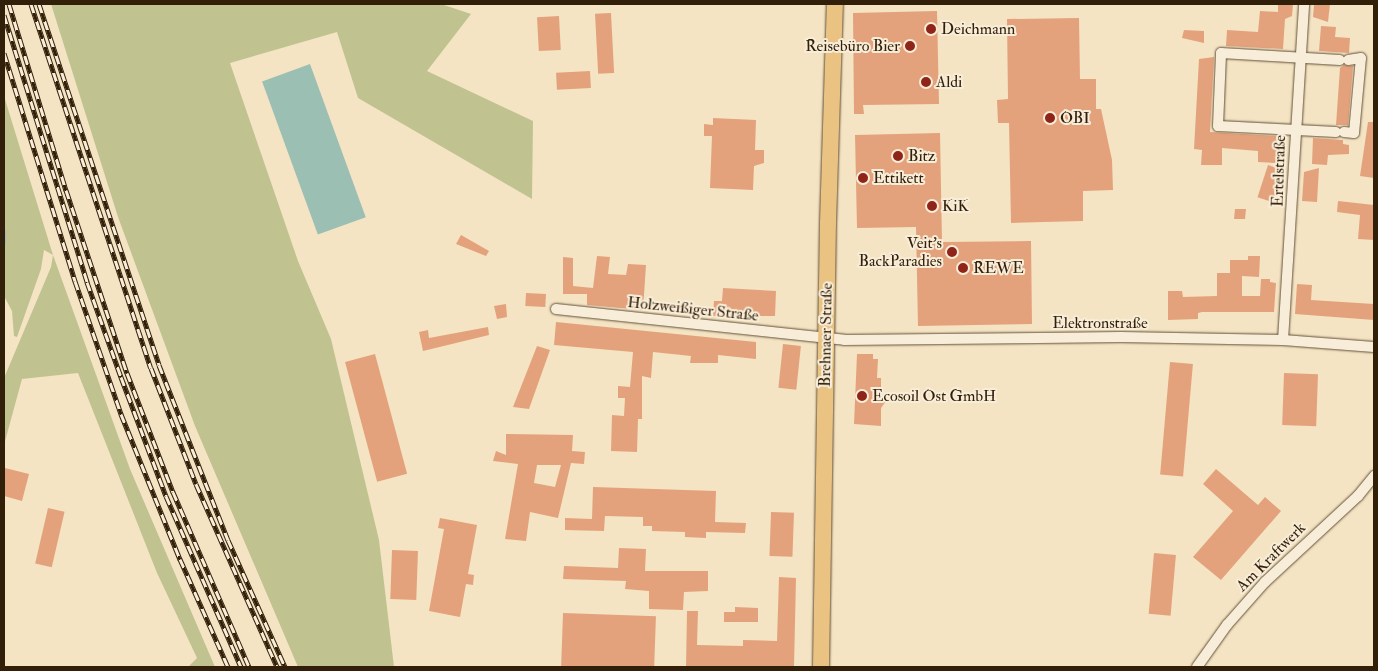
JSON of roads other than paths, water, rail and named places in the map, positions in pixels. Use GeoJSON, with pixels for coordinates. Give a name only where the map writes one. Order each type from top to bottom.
{"type":"FeatureCollection","features":[{"type":"Feature","properties":{"kind":"main road","name":"Brehnaer Straße"},"geometry":{"type":"LineString","coordinates":[[821,667],[826,338],[835,4]]}},
{"type":"Feature","properties":{"kind":"street","name":"Ertelstraße"},"geometry":{"type":"LineString","coordinates":[[1283,340],[1304,4]]}},
{"type":"Feature","properties":{"kind":"street"},"geometry":{"type":"LineString","coordinates":[[1221,53],[1302,58],[1344,60],[1361,58],[1354,132],[1218,126],[1221,53]]}},
{"type":"Feature","properties":{"kind":"street","name":"Holzweißiger Straße"},"geometry":{"type":"LineString","coordinates":[[556,309],[826,338]]}},
{"type":"Feature","properties":{"kind":"street","name":"Elektronstraße"},"geometry":{"type":"LineString","coordinates":[[826,338],[852,341],[1121,337],[1283,340],[1374,347]]}},
{"type":"Feature","properties":{"kind":"street","name":"Am Kraftwerk"},"geometry":{"type":"LineString","coordinates":[[1197,667],[1227,625],[1265,582],[1358,496],[1374,476]]}},
{"type":"Feature","properties":{"kind":"water"},"geometry":{"type":"Polygon","coordinates":[[[310,64],[366,217],[318,235],[262,81],[310,64]]]}},
{"type":"Feature","properties":{"kind":"waterway"},"geometry":{"type":"LineString","coordinates":[[4,231],[4,243]]}},
{"type":"Feature","properties":{"kind":"railway"},"geometry":{"type":"LineString","coordinates":[[9,4],[66,190],[127,373],[173,492],[249,667]]}},
{"type":"Feature","properties":{"kind":"railway"},"geometry":{"type":"LineString","coordinates":[[31,4],[151,368],[196,484],[277,667]]}},
{"type":"Feature","properties":{"kind":"railway"},"geometry":{"type":"LineString","coordinates":[[39,4],[159,365],[228,540],[285,667]]}},
{"type":"Feature","properties":{"kind":"railway"},"geometry":{"type":"LineString","coordinates":[[4,15],[87,282],[121,377],[166,496],[241,667]]}},
{"type":"Feature","properties":{"kind":"railway"},"geometry":{"type":"LineString","coordinates":[[4,53],[75,281],[121,414],[180,559],[228,667]]}},
{"type":"Feature","properties":{"kind":"place","name":"Deichmann"},"geometry":{"type":"Point","coordinates":[931,29]}},
{"type":"Feature","properties":{"kind":"place","name":"Reisebüro Bier"},"geometry":{"type":"Point","coordinates":[910,46]}},
{"type":"Feature","properties":{"kind":"place","name":"Aldi"},"geometry":{"type":"Point","coordinates":[926,82]}},
{"type":"Feature","properties":{"kind":"place","name":"OBI"},"geometry":{"type":"Point","coordinates":[1050,118]}},
{"type":"Feature","properties":{"kind":"place","name":"Bitz"},"geometry":{"type":"Point","coordinates":[898,156]}},
{"type":"Feature","properties":{"kind":"place","name":"Ettikett"},"geometry":{"type":"Point","coordinates":[863,178]}},
{"type":"Feature","properties":{"kind":"place","name":"KiK"},"geometry":{"type":"Point","coordinates":[932,206]}},
{"type":"Feature","properties":{"kind":"place","name":"Veit's BackParadies"},"geometry":{"type":"Point","coordinates":[952,252]}},
{"type":"Feature","properties":{"kind":"place","name":"REWE"},"geometry":{"type":"Point","coordinates":[963,268]}},
{"type":"Feature","properties":{"kind":"place","name":"Ecosoil Ost GmbH"},"geometry":{"type":"Point","coordinates":[862,396]}}]}
